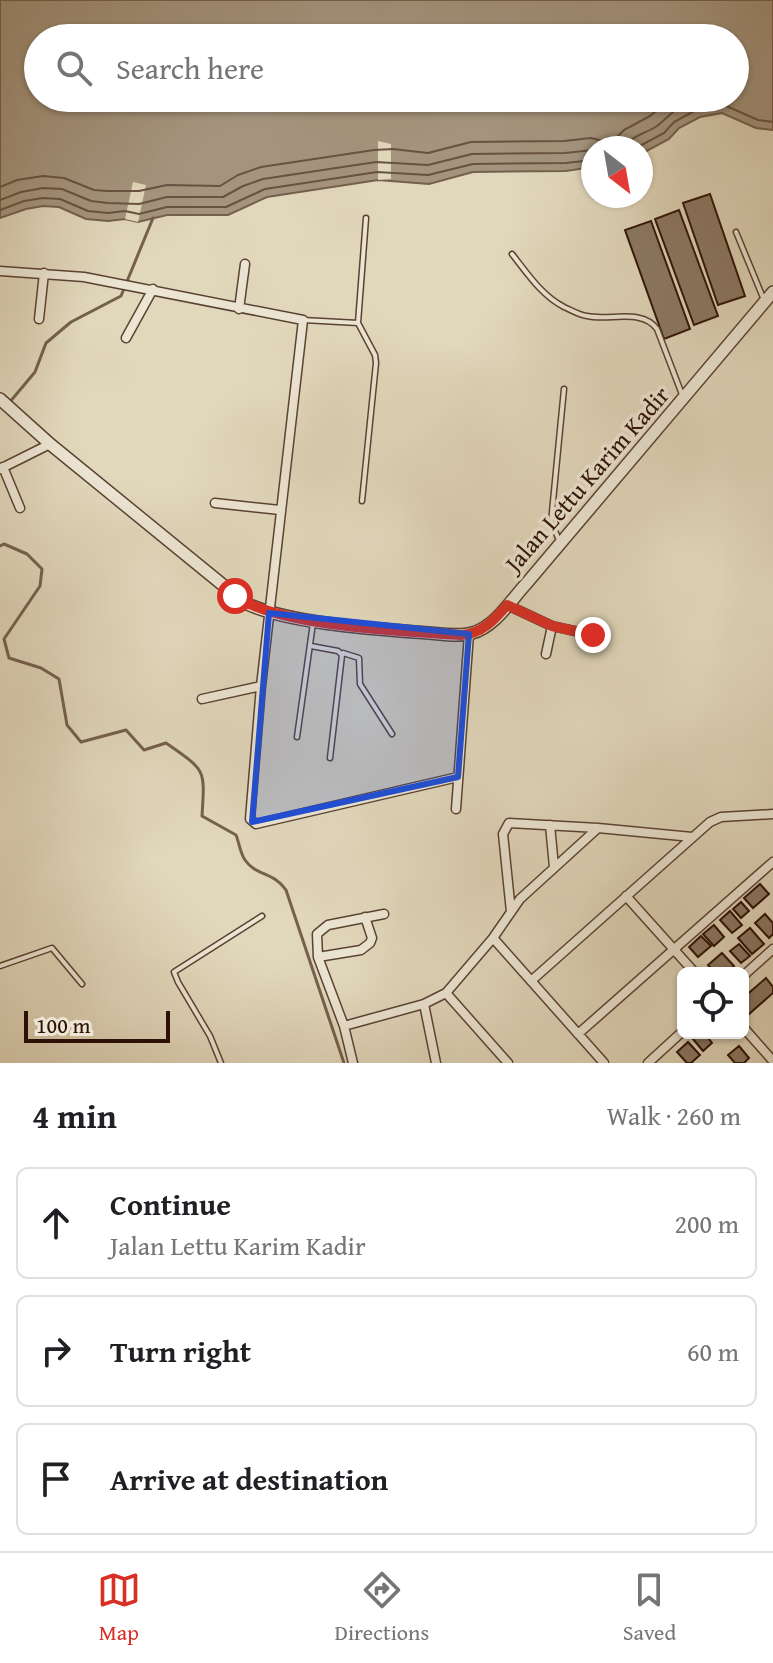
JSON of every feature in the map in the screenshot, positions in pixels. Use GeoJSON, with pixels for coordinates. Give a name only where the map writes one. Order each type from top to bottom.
{"type":"FeatureCollection","features":[{"type":"Feature","properties":{"kind":"street"},"geometry":{"type":"LineString","coordinates":[[239,309],[245,264]]}},
{"type":"Feature","properties":{"kind":"street"},"geometry":{"type":"LineString","coordinates":[[0,271],[109,281],[303,320],[261,686],[250,819],[256,824],[458,777]]}},
{"type":"Feature","properties":{"kind":"street"},"geometry":{"type":"LineString","coordinates":[[39,319],[44,273]]}},
{"type":"Feature","properties":{"kind":"street"},"geometry":{"type":"LineString","coordinates":[[126,338],[153,289]]}},
{"type":"Feature","properties":{"kind":"street","name":"Jalan Lettu Karim Kadir"},"geometry":{"type":"LineString","coordinates":[[469,634],[486,626],[507,605],[773,292]]}},
{"type":"Feature","properties":{"kind":"street"},"geometry":{"type":"LineString","coordinates":[[1,399],[50,444],[235,596],[269,613],[402,631],[469,634],[456,809]]}},
{"type":"Feature","properties":{"kind":"street"},"geometry":{"type":"LineString","coordinates":[[20,508],[2,468],[50,444]]}},
{"type":"Feature","properties":{"kind":"street"},"geometry":{"type":"LineString","coordinates":[[215,503],[280,510]]}},
{"type":"Feature","properties":{"kind":"street"},"geometry":{"type":"LineString","coordinates":[[507,605],[552,626],[593,635]]}},
{"type":"Feature","properties":{"kind":"street"},"geometry":{"type":"LineString","coordinates":[[546,654],[552,626]]}},
{"type":"Feature","properties":{"kind":"street"},"geometry":{"type":"LineString","coordinates":[[202,699],[261,686]]}},
{"type":"Feature","properties":{"kind":"street"},"geometry":{"type":"LineString","coordinates":[[531,981],[710,822],[721,817],[773,814]]}},
{"type":"Feature","properties":{"kind":"street"},"geometry":{"type":"LineString","coordinates":[[511,912],[504,830],[512,822],[692,837]]}},
{"type":"Feature","properties":{"kind":"street"},"geometry":{"type":"LineString","coordinates":[[550,825],[554,867]]}},
{"type":"Feature","properties":{"kind":"street"},"geometry":{"type":"LineString","coordinates":[[344,1026],[424,1004],[446,993],[511,912],[554,867],[598,828]]}},
{"type":"Feature","properties":{"kind":"street"},"geometry":{"type":"LineString","coordinates":[[578,1034],[773,862]]}},
{"type":"Feature","properties":{"kind":"street"},"geometry":{"type":"LineString","coordinates":[[626,896],[690,967]]}},
{"type":"Feature","properties":{"kind":"street"},"geometry":{"type":"LineString","coordinates":[[353,1063],[344,1026],[318,957],[316,939],[319,930],[328,925],[384,914]]}},
{"type":"Feature","properties":{"kind":"street"},"geometry":{"type":"LineString","coordinates":[[318,957],[366,947],[372,938],[365,917]]}},
{"type":"Feature","properties":{"kind":"street"},"geometry":{"type":"LineString","coordinates":[[493,938],[604,1063]]}},
{"type":"Feature","properties":{"kind":"street"},"geometry":{"type":"LineString","coordinates":[[749,971],[773,949]]}},
{"type":"Feature","properties":{"kind":"street"},"geometry":{"type":"LineString","coordinates":[[446,993],[508,1063]]}},
{"type":"Feature","properties":{"kind":"street"},"geometry":{"type":"LineString","coordinates":[[424,1004],[436,1063]]}},
{"type":"Feature","properties":{"kind":"street"},"geometry":{"type":"LineString","coordinates":[[749,1034],[772,1061]]}},
{"type":"Feature","properties":{"kind":"street"},"geometry":{"type":"LineString","coordinates":[[648,1063],[677,1036]]}},
{"type":"Feature","properties":{"kind":"lane"},"geometry":{"type":"LineString","coordinates":[[362,501],[376,363],[358,323],[366,218]]}},
{"type":"Feature","properties":{"kind":"lane"},"geometry":{"type":"LineString","coordinates":[[736,232],[764,302]]}},
{"type":"Feature","properties":{"kind":"lane"},"geometry":{"type":"LineString","coordinates":[[512,254],[545,294],[561,305],[586,316],[639,318],[651,322],[657,329],[684,400]]}},
{"type":"Feature","properties":{"kind":"lane"},"geometry":{"type":"LineString","coordinates":[[303,320],[358,323]]}},
{"type":"Feature","properties":{"kind":"lane"},"geometry":{"type":"LineString","coordinates":[[561,544],[551,522],[564,389]]}},
{"type":"Feature","properties":{"kind":"lane"},"geometry":{"type":"LineString","coordinates":[[297,737],[313,620]]}},
{"type":"Feature","properties":{"kind":"lane"},"geometry":{"type":"LineString","coordinates":[[311,646],[359,658],[360,684],[392,734]]}},
{"type":"Feature","properties":{"kind":"lane"},"geometry":{"type":"LineString","coordinates":[[330,758],[342,657],[340,652]]}},
{"type":"Feature","properties":{"kind":"lane"},"geometry":{"type":"LineString","coordinates":[[221,1063],[210,1036],[174,972],[262,916]]}},
{"type":"Feature","properties":{"kind":"lane"},"geometry":{"type":"LineString","coordinates":[[0,966],[52,948],[82,984]]}},
{"type":"Feature","properties":{"kind":"highlighted area"},"geometry":{"type":"Polygon","coordinates":[[[269,613],[469,634],[458,777],[252,822],[269,613]]]}},
{"type":"Feature","properties":{"kind":"water"},"geometry":{"type":"Polygon","coordinates":[[[0,0],[773,0],[773,130],[756,128],[722,113],[700,117],[653,148],[653,136],[581,136],[581,169],[473,172],[429,184],[378,180],[267,197],[228,215],[167,215],[138,222],[125,219],[108,221],[86,219],[59,207],[43,206],[0,218],[0,0]]]}},
{"type":"Feature","properties":{"kind":"pier"},"geometry":{"type":"Polygon","coordinates":[[[378,141],[391,144],[391,179],[378,180],[378,141]]]}},
{"type":"Feature","properties":{"kind":"pier"},"geometry":{"type":"Polygon","coordinates":[[[133,182],[146,185],[138,222],[125,219],[133,182]]]}},
{"type":"Feature","properties":{"kind":"building"},"geometry":{"type":"Polygon","coordinates":[[[710,194],[745,296],[718,305],[683,203],[710,194]]]}},
{"type":"Feature","properties":{"kind":"building"},"geometry":{"type":"Polygon","coordinates":[[[679,210],[718,316],[694,325],[655,219],[679,210]]]}},
{"type":"Feature","properties":{"kind":"building"},"geometry":{"type":"Polygon","coordinates":[[[651,221],[690,329],[664,339],[625,230],[651,221]]]}},
{"type":"Feature","properties":{"kind":"building"},"geometry":{"type":"Polygon","coordinates":[[[760,884],[769,894],[753,908],[744,898],[760,884]]]}},
{"type":"Feature","properties":{"kind":"building"},"geometry":{"type":"Polygon","coordinates":[[[741,902],[749,911],[741,918],[733,909],[741,902]]]}},
{"type":"Feature","properties":{"kind":"building"},"geometry":{"type":"Polygon","coordinates":[[[730,911],[742,925],[732,933],[720,920],[730,911]]]}},
{"type":"Feature","properties":{"kind":"building"},"geometry":{"type":"Polygon","coordinates":[[[765,914],[773,923],[773,934],[769,938],[755,923],[765,914]]]}},
{"type":"Feature","properties":{"kind":"building"},"geometry":{"type":"Polygon","coordinates":[[[714,925],[724,937],[714,946],[703,934],[714,925]]]}},
{"type":"Feature","properties":{"kind":"building"},"geometry":{"type":"Polygon","coordinates":[[[750,928],[764,944],[752,954],[738,938],[750,928]]]}},
{"type":"Feature","properties":{"kind":"building"},"geometry":{"type":"Polygon","coordinates":[[[701,936],[711,946],[698,957],[689,947],[701,936]]]}},
{"type":"Feature","properties":{"kind":"building"},"geometry":{"type":"Polygon","coordinates":[[[739,944],[750,956],[741,963],[730,951],[739,944]]]}},
{"type":"Feature","properties":{"kind":"building"},"geometry":{"type":"Polygon","coordinates":[[[722,953],[734,966],[710,967],[708,965],[722,953]]]}},
{"type":"Feature","properties":{"kind":"building"},"geometry":{"type":"Polygon","coordinates":[[[766,978],[773,987],[773,993],[749,1014],[749,993],[766,978]]]}},
{"type":"Feature","properties":{"kind":"building"},"geometry":{"type":"Polygon","coordinates":[[[693,1039],[709,1039],[712,1043],[703,1051],[693,1039]]]}},
{"type":"Feature","properties":{"kind":"building"},"geometry":{"type":"Polygon","coordinates":[[[688,1042],[700,1055],[691,1063],[687,1063],[677,1052],[688,1042]]]}},
{"type":"Feature","properties":{"kind":"building"},"geometry":{"type":"Polygon","coordinates":[[[739,1046],[749,1058],[744,1063],[735,1063],[728,1055],[739,1046]]]}},
{"type":"Feature","properties":{"kind":"waterway"},"geometry":{"type":"LineString","coordinates":[[9,403],[35,372],[46,343],[71,322],[121,296],[153,218]]}},
{"type":"Feature","properties":{"kind":"waterway"},"geometry":{"type":"LineString","coordinates":[[0,546],[4,544],[27,554],[42,569],[40,586],[4,639],[9,658],[41,668],[59,679],[67,725],[81,742],[126,730],[144,750],[166,743],[196,766],[202,779],[202,816],[236,835],[249,865],[276,880],[286,890],[344,1063]]}},
{"type":"Feature","properties":{"kind":"route"},"geometry":{"type":"LineString","coordinates":[[235,596],[269,613],[402,631],[461,635],[479,631],[507,605],[534,620],[593,635]]}}]}
